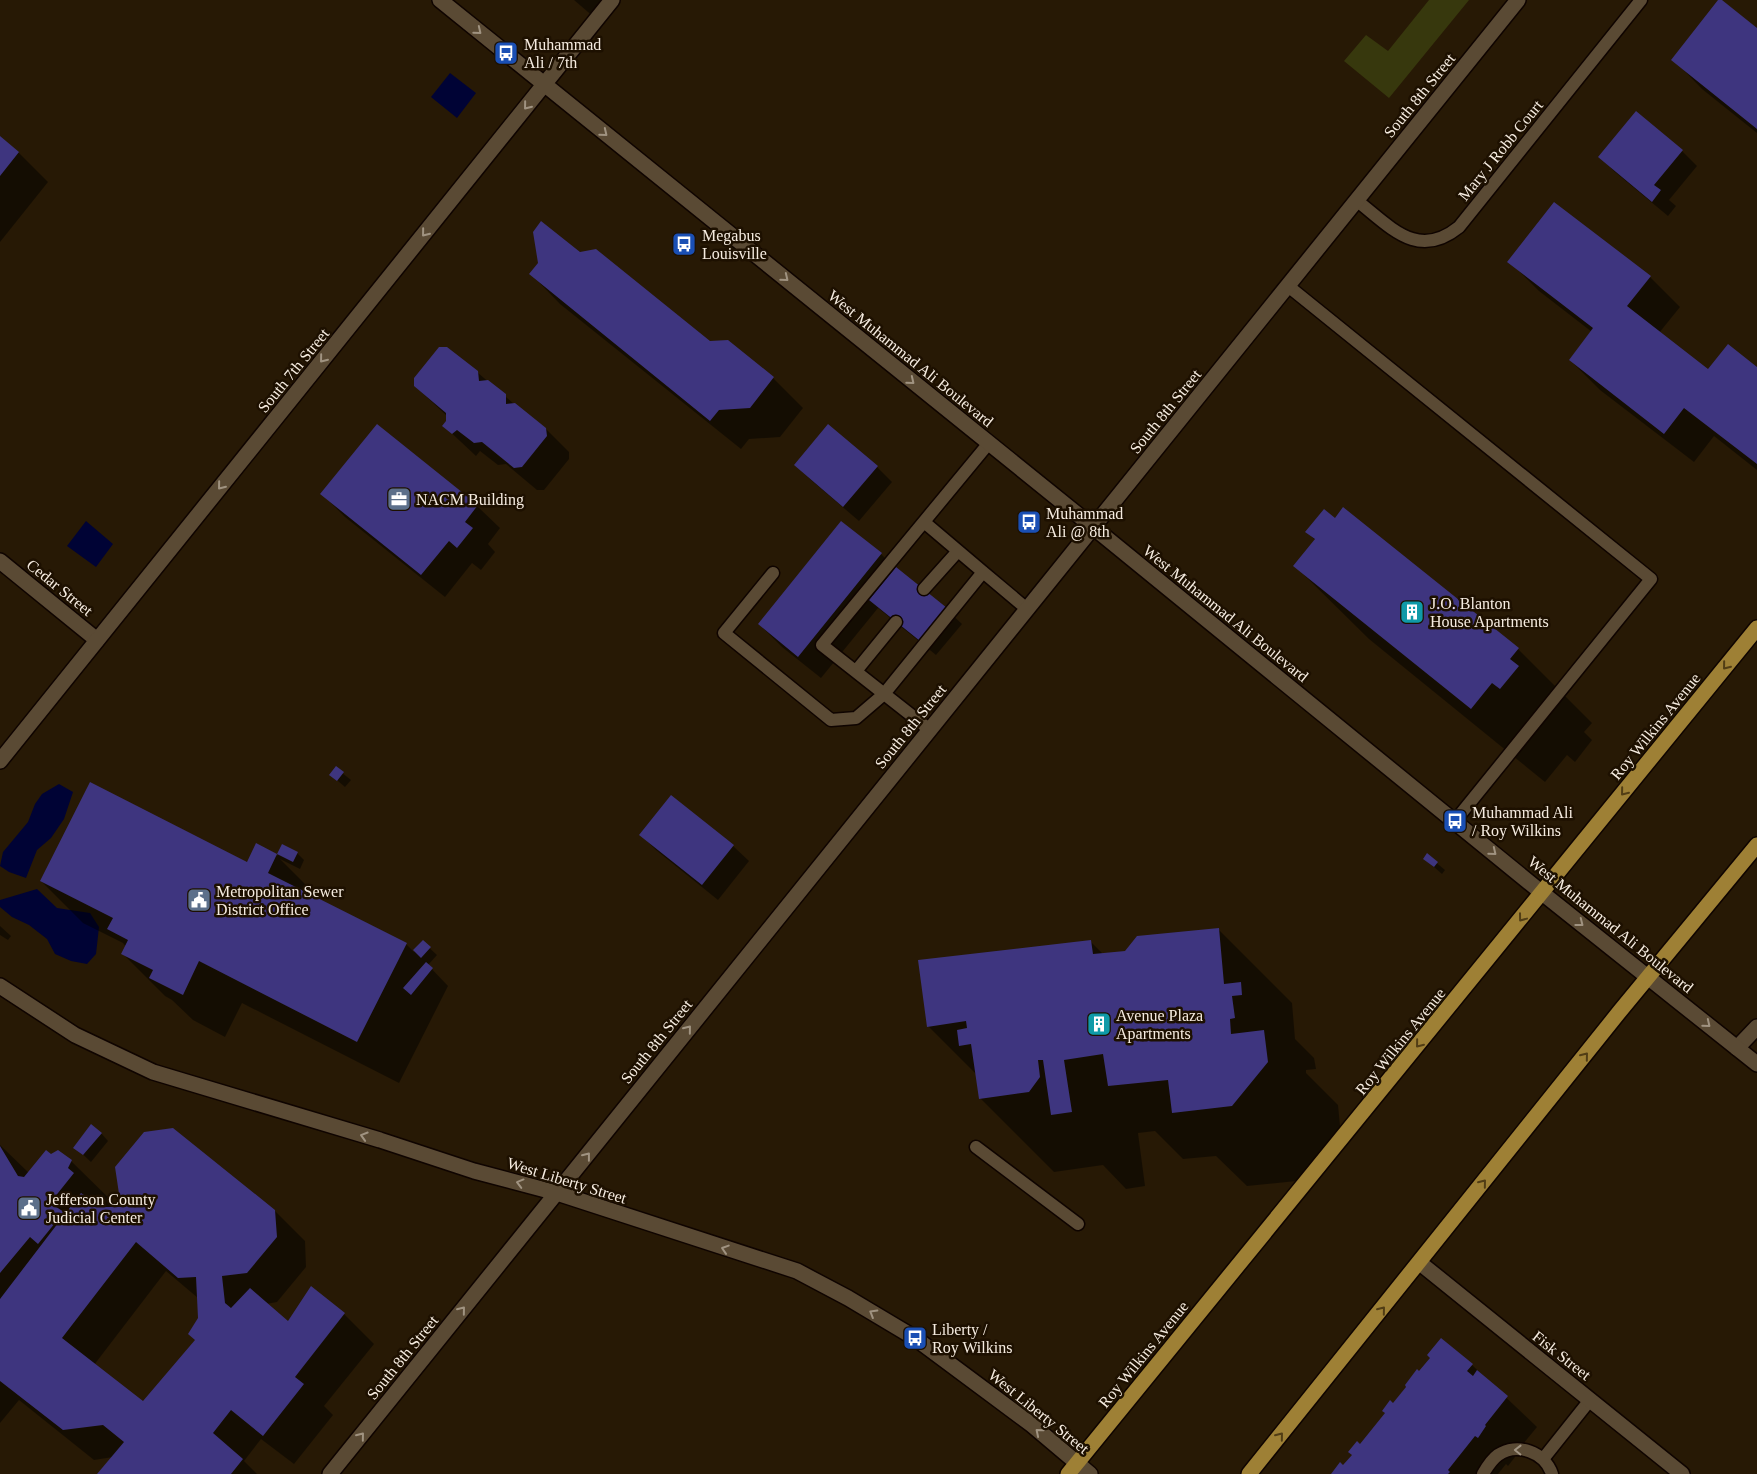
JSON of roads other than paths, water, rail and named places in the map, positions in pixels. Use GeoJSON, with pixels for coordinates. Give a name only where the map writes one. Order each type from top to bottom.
{"type":"FeatureCollection","features":[{"type":"Feature","properties":{"kind":"main road","name":"Roy Wilkins Avenue"},"geometry":{"type":"LineString","coordinates":[[1072,1468],[1757,628]]}},
{"type":"Feature","properties":{"kind":"main road"},"geometry":{"type":"LineString","coordinates":[[1249,1474],[1757,845]]}},
{"type":"Feature","properties":{"kind":"street","name":"West Muhammad Ali Boulevard"},"geometry":{"type":"LineString","coordinates":[[440,0],[1093,527],[1541,892],[1757,1064]]}},
{"type":"Feature","properties":{"kind":"street","name":"South 7th Street"},"geometry":{"type":"LineString","coordinates":[[0,761],[612,0]]}},
{"type":"Feature","properties":{"kind":"street","name":"South 8th Street"},"geometry":{"type":"LineString","coordinates":[[330,1474],[1518,0]]}},
{"type":"Feature","properties":{"kind":"street","name":"Cedar Street"},"geometry":{"type":"LineString","coordinates":[[0,562],[97,640]]}},
{"type":"Feature","properties":{"kind":"street","name":"West Liberty Street"},"geometry":{"type":"LineString","coordinates":[[0,986],[75,1035],[153,1072],[380,1140],[474,1171],[556,1193],[797,1271],[848,1298],[915,1338],[1032,1425],[1072,1468],[1090,1474]]}},
{"type":"Feature","properties":{"kind":"street"},"geometry":{"type":"LineString","coordinates":[[1737,1048],[1757,1027]]}},
{"type":"Feature","properties":{"kind":"street","name":"Fisk Street"},"geometry":{"type":"LineString","coordinates":[[1420,1262],[1682,1474]]}},
{"type":"Feature","properties":{"kind":"lane","name":"Mary J Robb Court"},"geometry":{"type":"LineString","coordinates":[[1356,200],[1404,237],[1421,242],[1436,240],[1449,235],[1459,227],[1641,0]]}},
{"type":"Feature","properties":{"kind":"lane"},"geometry":{"type":"LineString","coordinates":[[1288,286],[1651,579],[1455,822]]}},
{"type":"Feature","properties":{"kind":"lane"},"geometry":{"type":"LineString","coordinates":[[930,730],[822,645],[989,443]]}},
{"type":"Feature","properties":{"kind":"lane"},"geometry":{"type":"LineString","coordinates":[[924,522],[1028,609]]}},
{"type":"Feature","properties":{"kind":"lane"},"geometry":{"type":"LineString","coordinates":[[924,589],[958,550]]}},
{"type":"Feature","properties":{"kind":"lane"},"geometry":{"type":"LineString","coordinates":[[773,573],[724,633],[831,720],[856,718],[884,694],[983,572]]}},
{"type":"Feature","properties":{"kind":"lane"},"geometry":{"type":"LineString","coordinates":[[856,671],[896,622]]}},
{"type":"Feature","properties":{"kind":"lane"},"geometry":{"type":"LineString","coordinates":[[976,1147],[1078,1224]]}},
{"type":"Feature","properties":{"kind":"lane"},"geometry":{"type":"LineString","coordinates":[[1543,1459],[1590,1400]]}},
{"type":"Feature","properties":{"kind":"lane"},"geometry":{"type":"LineString","coordinates":[[1484,1474],[1488,1464],[1497,1456],[1509,1450],[1521,1449],[1533,1452],[1543,1459],[1551,1469],[1552,1474]]}},
{"type":"Feature","properties":{"kind":"place","name":"Muhammad Ali / 7th"},"geometry":{"type":"Point","coordinates":[506,53]}},
{"type":"Feature","properties":{"kind":"place","name":"Megabus Louisville"},"geometry":{"type":"Point","coordinates":[684,244]}},
{"type":"Feature","properties":{"kind":"place","name":"NACM Building"},"geometry":{"type":"Point","coordinates":[399,499]}},
{"type":"Feature","properties":{"kind":"place","name":"Muhammad Ali @ 8th"},"geometry":{"type":"Point","coordinates":[1029,522]}},
{"type":"Feature","properties":{"kind":"place","name":"J.O. Blanton House Apartments"},"geometry":{"type":"Point","coordinates":[1412,612]}},
{"type":"Feature","properties":{"kind":"place","name":"Muhammad Ali / Roy Wilkins"},"geometry":{"type":"Point","coordinates":[1455,821]}},
{"type":"Feature","properties":{"kind":"place","name":"Metropolitan Sewer District Office"},"geometry":{"type":"Point","coordinates":[199,900]}},
{"type":"Feature","properties":{"kind":"place","name":"Avenue Plaza Apartments"},"geometry":{"type":"Point","coordinates":[1099,1024]}},
{"type":"Feature","properties":{"kind":"place","name":"Jefferson County Judicial Center"},"geometry":{"type":"Point","coordinates":[29,1208]}},
{"type":"Feature","properties":{"kind":"place","name":"Liberty / Roy Wilkins"},"geometry":{"type":"Point","coordinates":[915,1338]}}]}
